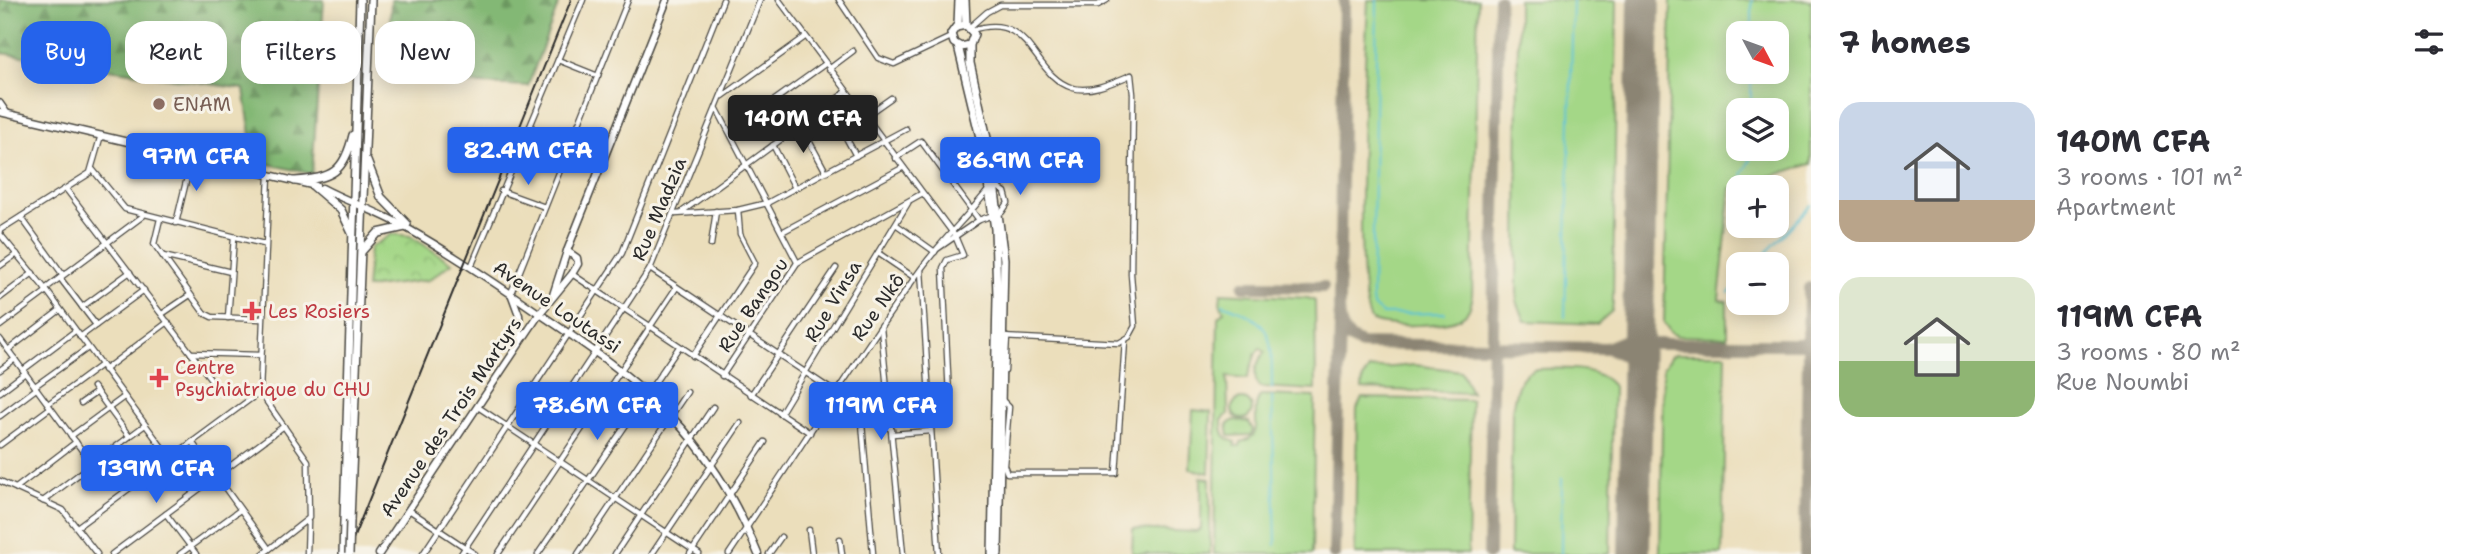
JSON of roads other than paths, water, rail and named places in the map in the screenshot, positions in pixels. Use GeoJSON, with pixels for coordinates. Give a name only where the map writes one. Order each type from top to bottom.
{"type":"FeatureCollection","features":[{"type":"Feature","properties":{"kind":"main road"},"geometry":{"type":"LineString","coordinates":[[349,554],[360,255],[356,121],[360,0]]}},
{"type":"Feature","properties":{"kind":"main road"},"geometry":{"type":"LineString","coordinates":[[343,554],[354,236],[365,149],[371,0]]}},
{"type":"Feature","properties":{"kind":"main road","name":"Avenue des Trois Martyrs"},"geometry":{"type":"LineString","coordinates":[[552,299],[567,251],[667,0]]}},
{"type":"Feature","properties":{"kind":"main road"},"geometry":{"type":"LineString","coordinates":[[959,0],[967,27],[974,39],[970,45],[970,63],[1003,259],[1003,399],[998,554]]}},
{"type":"Feature","properties":{"kind":"main road"},"geometry":{"type":"LineString","coordinates":[[965,0],[967,27]]}},
{"type":"Feature","properties":{"kind":"main road"},"geometry":{"type":"LineString","coordinates":[[967,27],[951,37],[958,46],[993,187]]}},
{"type":"Feature","properties":{"kind":"main road"},"geometry":{"type":"LineString","coordinates":[[958,46],[970,45]]}},
{"type":"Feature","properties":{"kind":"main road","name":"Avenue Loutassi"},"geometry":{"type":"LineString","coordinates":[[4,113],[317,187],[358,201],[406,226],[596,350],[647,390],[692,438],[712,465],[730,493],[758,554]]}},
{"type":"Feature","properties":{"kind":"main road"},"geometry":{"type":"LineString","coordinates":[[295,181],[314,180],[337,171],[349,153],[356,121]]}},
{"type":"Feature","properties":{"kind":"main road"},"geometry":{"type":"LineString","coordinates":[[360,255],[378,233],[406,226],[381,198],[365,149]]}},
{"type":"Feature","properties":{"kind":"main road"},"geometry":{"type":"LineString","coordinates":[[317,187],[341,211],[354,236]]}},
{"type":"Feature","properties":{"kind":"main road"},"geometry":{"type":"LineString","coordinates":[[992,554],[996,214]]}},
{"type":"Feature","properties":{"kind":"main road"},"geometry":{"type":"LineString","coordinates":[[567,251],[578,261],[572,274]]}},
{"type":"Feature","properties":{"kind":"main road","name":"Avenue des Trois Martyrs"},"geometry":{"type":"LineString","coordinates":[[379,554],[540,313],[572,274]]}},
{"type":"Feature","properties":{"kind":"main road"},"geometry":{"type":"LineString","coordinates":[[511,293],[519,315],[521,342]]}},
{"type":"Feature","properties":{"kind":"street"},"geometry":{"type":"LineString","coordinates":[[470,268],[583,0]]}},
{"type":"Feature","properties":{"kind":"street"},"geometry":{"type":"LineString","coordinates":[[511,293],[628,0]]}},
{"type":"Feature","properties":{"kind":"street"},"geometry":{"type":"LineString","coordinates":[[423,554],[622,253],[723,0]]}},
{"type":"Feature","properties":{"kind":"street","name":"Rue Madzia"},"geometry":{"type":"LineString","coordinates":[[461,554],[650,269],[760,0]]}},
{"type":"Feature","properties":{"kind":"street"},"geometry":{"type":"LineString","coordinates":[[779,0],[921,194],[955,236],[963,255],[947,260],[943,268],[949,396]]}},
{"type":"Feature","properties":{"kind":"street"},"geometry":{"type":"LineString","coordinates":[[839,0],[878,58],[887,64],[898,63],[951,37]]}},
{"type":"Feature","properties":{"kind":"street"},"geometry":{"type":"LineString","coordinates":[[1095,5],[1100,0]]}},
{"type":"Feature","properties":{"kind":"street"},"geometry":{"type":"LineString","coordinates":[[967,27],[1000,5],[1095,5],[1107,0]]}},
{"type":"Feature","properties":{"kind":"street"},"geometry":{"type":"LineString","coordinates":[[967,27],[996,24],[1010,29],[1059,80],[1073,88],[1110,84],[1131,75],[1131,274],[1135,326],[1125,340],[1119,343],[1004,337]]}},
{"type":"Feature","properties":{"kind":"street"},"geometry":{"type":"LineString","coordinates":[[721,97],[805,37]]}},
{"type":"Feature","properties":{"kind":"street"},"geometry":{"type":"LineString","coordinates":[[730,132],[853,51]]}},
{"type":"Feature","properties":{"kind":"street"},"geometry":{"type":"LineString","coordinates":[[558,60],[598,76]]}},
{"type":"Feature","properties":{"kind":"street"},"geometry":{"type":"LineString","coordinates":[[682,212],[846,92]]}},
{"type":"Feature","properties":{"kind":"street"},"geometry":{"type":"LineString","coordinates":[[864,117],[891,98]]}},
{"type":"Feature","properties":{"kind":"street"},"geometry":{"type":"LineString","coordinates":[[0,103],[4,113]]}},
{"type":"Feature","properties":{"kind":"street"},"geometry":{"type":"LineString","coordinates":[[830,106],[856,156]]}},
{"type":"Feature","properties":{"kind":"street"},"geometry":{"type":"LineString","coordinates":[[717,108],[797,263]]}},
{"type":"Feature","properties":{"kind":"street"},"geometry":{"type":"LineString","coordinates":[[801,126],[826,172]]}},
{"type":"Feature","properties":{"kind":"street"},"geometry":{"type":"LineString","coordinates":[[674,214],[738,210],[767,203],[906,129]]}},
{"type":"Feature","properties":{"kind":"street"},"geometry":{"type":"LineString","coordinates":[[101,135],[93,170],[0,232],[2,240],[33,273],[170,458]]}},
{"type":"Feature","properties":{"kind":"street"},"geometry":{"type":"LineString","coordinates":[[574,135],[608,149]]}},
{"type":"Feature","properties":{"kind":"street"},"geometry":{"type":"LineString","coordinates":[[895,158],[921,141],[979,220]]}},
{"type":"Feature","properties":{"kind":"street"},"geometry":{"type":"LineString","coordinates":[[774,145],[796,188]]}},
{"type":"Feature","properties":{"kind":"street"},"geometry":{"type":"LineString","coordinates":[[176,223],[192,157]]}},
{"type":"Feature","properties":{"kind":"street"},"geometry":{"type":"LineString","coordinates":[[782,232],[902,167]]}},
{"type":"Feature","properties":{"kind":"street"},"geometry":{"type":"LineString","coordinates":[[93,170],[123,207],[143,216],[264,244]]}},
{"type":"Feature","properties":{"kind":"street"},"geometry":{"type":"LineString","coordinates":[[269,174],[264,244],[260,392],[308,461],[307,554]]}},
{"type":"Feature","properties":{"kind":"street","name":"Rue Nkô"},"geometry":{"type":"LineString","coordinates":[[729,554],[921,269],[951,230],[993,187]]}},
{"type":"Feature","properties":{"kind":"street"},"geometry":{"type":"LineString","coordinates":[[66,189],[213,382]]}},
{"type":"Feature","properties":{"kind":"street"},"geometry":{"type":"LineString","coordinates":[[501,191],[545,207]]}},
{"type":"Feature","properties":{"kind":"street","name":"Rue Bangou"},"geometry":{"type":"LineString","coordinates":[[722,376],[797,263],[921,194]]}},
{"type":"Feature","properties":{"kind":"street","name":"Rue Vinsa"},"geometry":{"type":"LineString","coordinates":[[780,414],[909,202]]}},
{"type":"Feature","properties":{"kind":"street"},"geometry":{"type":"LineString","coordinates":[[693,356],[755,263],[740,234],[738,210]]}},
{"type":"Feature","properties":{"kind":"street"},"geometry":{"type":"LineString","coordinates":[[711,245],[716,211]]}},
{"type":"Feature","properties":{"kind":"street"},"geometry":{"type":"LineString","coordinates":[[897,225],[936,250],[979,220],[996,214]]}},
{"type":"Feature","properties":{"kind":"street"},"geometry":{"type":"LineString","coordinates":[[0,326],[143,216]]}},
{"type":"Feature","properties":{"kind":"street"},"geometry":{"type":"LineString","coordinates":[[21,217],[96,325]]}},
{"type":"Feature","properties":{"kind":"street"},"geometry":{"type":"LineString","coordinates":[[160,219],[153,242],[208,316],[261,319]]}},
{"type":"Feature","properties":{"kind":"street"},"geometry":{"type":"LineString","coordinates":[[228,318],[234,237]]}},
{"type":"Feature","properties":{"kind":"street"},"geometry":{"type":"LineString","coordinates":[[878,253],[915,278]]}},
{"type":"Feature","properties":{"kind":"street"},"geometry":{"type":"LineString","coordinates":[[0,266],[17,254]]}},
{"type":"Feature","properties":{"kind":"street"},"geometry":{"type":"LineString","coordinates":[[162,256],[231,272]]}},
{"type":"Feature","properties":{"kind":"street"},"geometry":{"type":"LineString","coordinates":[[751,395],[836,268]]}},
{"type":"Feature","properties":{"kind":"street"},"geometry":{"type":"LineString","coordinates":[[650,269],[892,432],[930,431]]}},
{"type":"Feature","properties":{"kind":"street"},"geometry":{"type":"LineString","coordinates":[[921,269],[939,554]]}},
{"type":"Feature","properties":{"kind":"street"},"geometry":{"type":"LineString","coordinates":[[82,307],[131,272]]}},
{"type":"Feature","properties":{"kind":"street"},"geometry":{"type":"LineString","coordinates":[[0,298],[33,273]]}},
{"type":"Feature","properties":{"kind":"street"},"geometry":{"type":"LineString","coordinates":[[572,274],[810,434]]}},
{"type":"Feature","properties":{"kind":"street"},"geometry":{"type":"LineString","coordinates":[[498,554],[676,288]]}},
{"type":"Feature","properties":{"kind":"street"},"geometry":{"type":"LineString","coordinates":[[80,337],[144,290]]}},
{"type":"Feature","properties":{"kind":"street"},"geometry":{"type":"LineString","coordinates":[[162,314],[190,295]]}},
{"type":"Feature","properties":{"kind":"street"},"geometry":{"type":"LineString","coordinates":[[8,350],[60,310]]}},
{"type":"Feature","properties":{"kind":"street"},"geometry":{"type":"LineString","coordinates":[[0,445],[102,367],[168,322]]}},
{"type":"Feature","properties":{"kind":"street"},"geometry":{"type":"LineString","coordinates":[[881,327],[903,554]]}},
{"type":"Feature","properties":{"kind":"street"},"geometry":{"type":"LineString","coordinates":[[0,392],[75,331]]}},
{"type":"Feature","properties":{"kind":"street"},"geometry":{"type":"LineString","coordinates":[[1003,399],[1009,411],[1004,465],[1007,473],[1116,473],[1125,340]]}},
{"type":"Feature","properties":{"kind":"street"},"geometry":{"type":"LineString","coordinates":[[1,343],[92,464]]}},
{"type":"Feature","properties":{"kind":"street"},"geometry":{"type":"LineString","coordinates":[[538,554],[647,390],[679,347]]}},
{"type":"Feature","properties":{"kind":"street"},"geometry":{"type":"LineString","coordinates":[[0,416],[88,348]]}},
{"type":"Feature","properties":{"kind":"street"},"geometry":{"type":"LineString","coordinates":[[191,353],[260,355]]}},
{"type":"Feature","properties":{"kind":"street"},"geometry":{"type":"LineString","coordinates":[[0,370],[15,359]]}},
{"type":"Feature","properties":{"kind":"street"},"geometry":{"type":"LineString","coordinates":[[82,403],[95,389],[129,436]]}},
{"type":"Feature","properties":{"kind":"street"},"geometry":{"type":"LineString","coordinates":[[77,527],[260,392]]}},
{"type":"Feature","properties":{"kind":"street"},"geometry":{"type":"LineString","coordinates":[[578,554],[687,392]]}},
{"type":"Feature","properties":{"kind":"street"},"geometry":{"type":"LineString","coordinates":[[71,436],[124,397]]}},
{"type":"Feature","properties":{"kind":"street"},"geometry":{"type":"LineString","coordinates":[[477,407],[667,532],[691,552],[699,554]]}},
{"type":"Feature","properties":{"kind":"street"},"geometry":{"type":"LineString","coordinates":[[615,554],[713,407]]}},
{"type":"Feature","properties":{"kind":"street"},"geometry":{"type":"LineString","coordinates":[[861,410],[873,554]]}},
{"type":"Feature","properties":{"kind":"street"},"geometry":{"type":"LineString","coordinates":[[652,554],[740,423]]}},
{"type":"Feature","properties":{"kind":"street"},"geometry":{"type":"LineString","coordinates":[[43,501],[145,425]]}},
{"type":"Feature","properties":{"kind":"street"},"geometry":{"type":"LineString","coordinates":[[112,554],[284,426]]}},
{"type":"Feature","properties":{"kind":"street"},"geometry":{"type":"LineString","coordinates":[[16,488],[76,442]]}},
{"type":"Feature","properties":{"kind":"street"},"geometry":{"type":"LineString","coordinates":[[191,442],[269,550]]}},
{"type":"Feature","properties":{"kind":"street"},"geometry":{"type":"LineString","coordinates":[[691,552],[765,442]]}},
{"type":"Feature","properties":{"kind":"street"},"geometry":{"type":"LineString","coordinates":[[0,481],[62,510],[97,554]]}},
{"type":"Feature","properties":{"kind":"street"},"geometry":{"type":"LineString","coordinates":[[408,509],[475,554]]}},
{"type":"Feature","properties":{"kind":"street"},"geometry":{"type":"LineString","coordinates":[[180,554],[240,510]]}},
{"type":"Feature","properties":{"kind":"street"},"geometry":{"type":"LineString","coordinates":[[166,514],[196,554]]}},
{"type":"Feature","properties":{"kind":"street"},"geometry":{"type":"LineString","coordinates":[[263,554],[307,521]]}},
{"type":"Feature","properties":{"kind":"street"},"geometry":{"type":"LineString","coordinates":[[809,530],[812,554]]}},
{"type":"Feature","properties":{"kind":"street"},"geometry":{"type":"LineString","coordinates":[[769,554],[781,537]]}},
{"type":"Feature","properties":{"kind":"street"},"geometry":{"type":"LineString","coordinates":[[840,539],[842,554]]}},
{"type":"Feature","properties":{"kind":"waterway"},"geometry":{"type":"LineString","coordinates":[[1377,0],[1373,306],[1383,314],[1445,313]]}},
{"type":"Feature","properties":{"kind":"waterway"},"geometry":{"type":"LineString","coordinates":[[1565,317],[1573,0]]}},
{"type":"Feature","properties":{"kind":"waterway"},"geometry":{"type":"LineString","coordinates":[[1752,0],[1752,21]]}},
{"type":"Feature","properties":{"kind":"waterway"},"geometry":{"type":"LineString","coordinates":[[1751,84],[1751,98]]}},
{"type":"Feature","properties":{"kind":"waterway"},"geometry":{"type":"LineString","coordinates":[[1742,175],[1749,161]]}},
{"type":"Feature","properties":{"kind":"waterway"},"geometry":{"type":"LineString","coordinates":[[1767,252],[1811,205]]}},
{"type":"Feature","properties":{"kind":"waterway"},"geometry":{"type":"LineString","coordinates":[[1223,304],[1253,318],[1267,334],[1272,357],[1272,389]]}},
{"type":"Feature","properties":{"kind":"waterway"},"geometry":{"type":"LineString","coordinates":[[1272,396],[1276,545]]}},
{"type":"Feature","properties":{"kind":"waterway"},"geometry":{"type":"LineString","coordinates":[[1561,554],[1562,478]]}},
{"type":"Feature","properties":{"kind":"railway"},"geometry":{"type":"LineString","coordinates":[[347,554],[571,0]]}},
{"type":"Feature","properties":{"kind":"place","name":"ENAM"},"geometry":{"type":"Point","coordinates":[159,104]}},
{"type":"Feature","properties":{"kind":"place","name":"Les Rosiers"},"geometry":{"type":"Point","coordinates":[252,311]}},
{"type":"Feature","properties":{"kind":"place","name":"Centre Psychiatrique du CHU"},"geometry":{"type":"Point","coordinates":[159,378]}}]}
